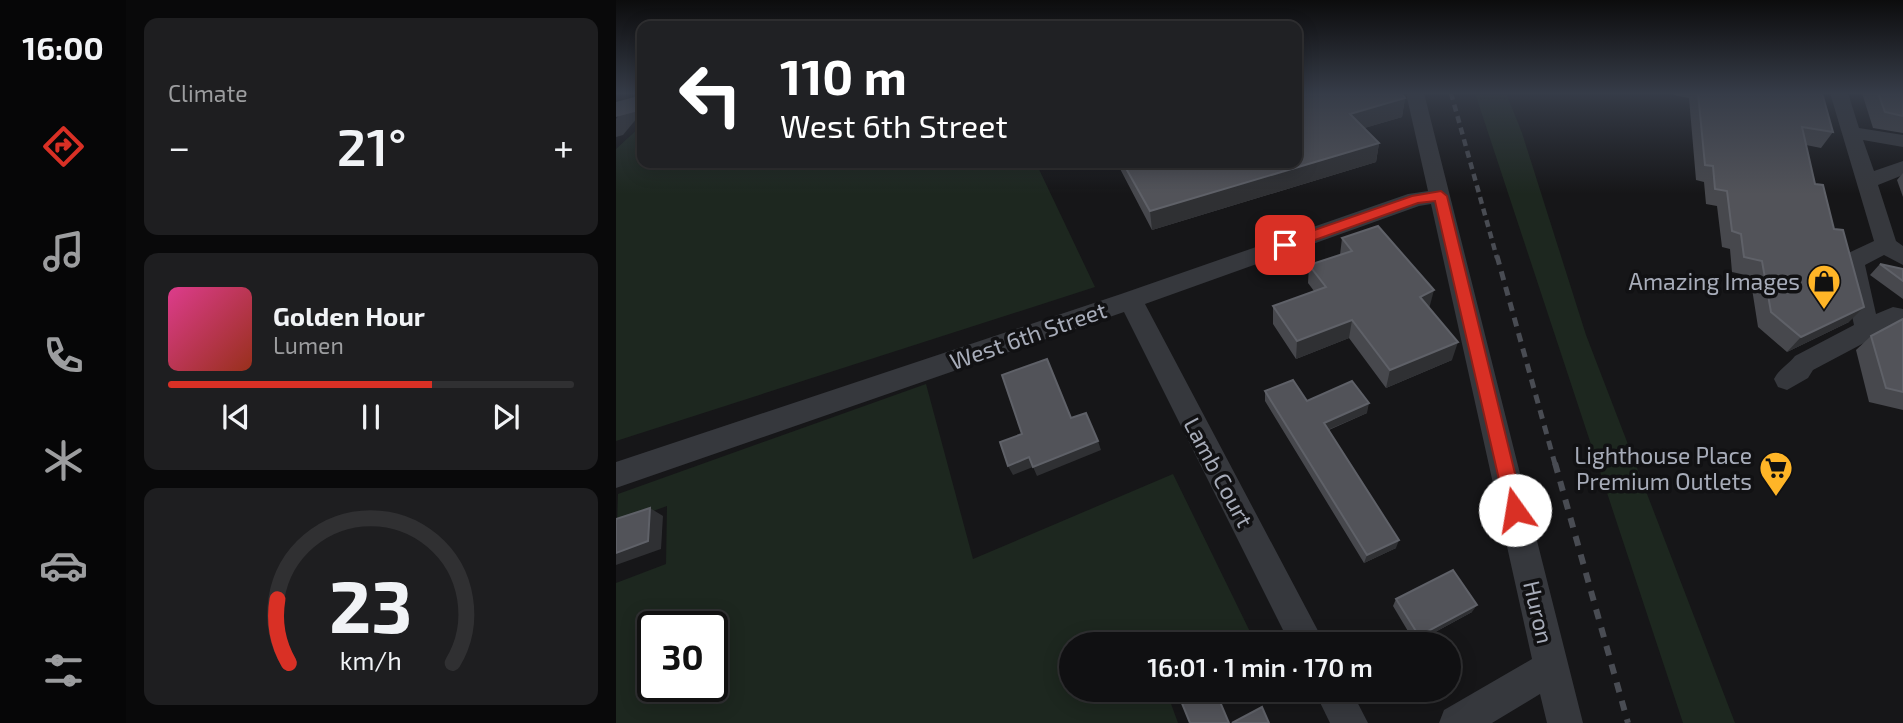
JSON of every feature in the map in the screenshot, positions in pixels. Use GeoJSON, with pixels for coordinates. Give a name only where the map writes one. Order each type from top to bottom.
{"type":"FeatureCollection","features":[{"type":"Feature","properties":{"kind":"street","name":"Huron"},"geometry":{"type":"LineString","coordinates":[[1424,127],[1565,723]]}},
{"type":"Feature","properties":{"kind":"street"},"geometry":{"type":"LineString","coordinates":[[1849,127],[1866,182],[1894,251],[1852,261],[1867,329]]}},
{"type":"Feature","properties":{"kind":"street"},"geometry":{"type":"LineString","coordinates":[[1851,132],[1903,141]]}},
{"type":"Feature","properties":{"kind":"street"},"geometry":{"type":"LineString","coordinates":[[1866,182],[1903,167]]}},
{"type":"Feature","properties":{"kind":"street","name":"West 6th Street"},"geometry":{"type":"LineString","coordinates":[[616,475],[1416,199],[1441,196]]}},
{"type":"Feature","properties":{"kind":"street","name":"Lamb Court"},"geometry":{"type":"LineString","coordinates":[[1129,300],[1302,632]]}},
{"type":"Feature","properties":{"kind":"street"},"geometry":{"type":"LineString","coordinates":[[1787,379],[1799,371],[1804,363],[1867,329],[1893,316],[1903,318]]}},
{"type":"Feature","properties":{"kind":"street"},"geometry":{"type":"LineString","coordinates":[[1457,723],[1552,667]]}},
{"type":"Feature","properties":{"kind":"street"},"geometry":{"type":"LineString","coordinates":[[1339,702],[1350,723]]}},
{"type":"Feature","properties":{"kind":"shaded area"},"geometry":{"type":"Polygon","coordinates":[[[1486,127],[1519,127],[1586,335],[1735,723],[1683,723],[1486,127]]]}},
{"type":"Feature","properties":{"kind":"shaded area"},"geometry":{"type":"Polygon","coordinates":[[[637,130],[637,168],[1038,168],[1095,287],[616,441],[616,149],[637,130]]]}},
{"type":"Feature","properties":{"kind":"shaded area"},"geometry":{"type":"Polygon","coordinates":[[[926,384],[973,559],[1173,474],[1250,632],[1059,632],[1059,702],[1170,702],[1178,723],[616,723],[616,583],[666,564],[667,506],[617,524],[618,494],[926,384]]]}},
{"type":"Feature","properties":{"kind":"building"},"geometry":{"type":"Polygon","coordinates":[[[1302,127],[1363,127],[1379,143],[1302,166],[1302,127]]]}},
{"type":"Feature","properties":{"kind":"building"},"geometry":{"type":"Polygon","coordinates":[[[1701,127],[1832,127],[1833,132],[1802,127],[1815,184],[1823,185],[1834,229],[1843,230],[1864,307],[1801,337],[1771,312],[1762,261],[1744,257],[1741,234],[1732,231],[1727,191],[1715,189],[1713,166],[1705,165],[1701,127]]]}},
{"type":"Feature","properties":{"kind":"building"},"geometry":{"type":"Polygon","coordinates":[[[1126,168],[1295,168],[1150,211],[1126,168]]]}},
{"type":"Feature","properties":{"kind":"building"},"geometry":{"type":"Polygon","coordinates":[[[1378,226],[1434,290],[1420,297],[1458,342],[1390,370],[1352,320],[1297,341],[1273,306],[1326,287],[1309,265],[1352,251],[1342,238],[1378,226]]]}},
{"type":"Feature","properties":{"kind":"building"},"geometry":{"type":"Polygon","coordinates":[[[1880,264],[1903,269],[1903,281],[1880,264]]]}},
{"type":"Feature","properties":{"kind":"building"},"geometry":{"type":"Polygon","coordinates":[[[1903,319],[1903,392],[1886,388],[1871,336],[1903,319]]]}},
{"type":"Feature","properties":{"kind":"building"},"geometry":{"type":"Polygon","coordinates":[[[1047,359],[1071,418],[1086,413],[1098,441],[1033,467],[1029,457],[1008,466],[1000,442],[1022,434],[1002,375],[1047,359]]]}},
{"type":"Feature","properties":{"kind":"building"},"geometry":{"type":"Polygon","coordinates":[[[1293,380],[1307,401],[1352,381],[1369,403],[1324,423],[1399,540],[1367,555],[1265,391],[1293,380]]]}},
{"type":"Feature","properties":{"kind":"building"},"geometry":{"type":"Polygon","coordinates":[[[650,508],[648,541],[616,553],[616,519],[650,508]]]}},
{"type":"Feature","properties":{"kind":"building"},"geometry":{"type":"Polygon","coordinates":[[[1453,570],[1477,605],[1426,632],[1417,632],[1396,599],[1453,570]]]}},
{"type":"Feature","properties":{"kind":"building"},"geometry":{"type":"Polygon","coordinates":[[[1181,702],[1220,702],[1229,723],[1190,723],[1181,702]]]}},
{"type":"Feature","properties":{"kind":"building"},"geometry":{"type":"Polygon","coordinates":[[[1262,707],[1269,723],[1232,723],[1262,707]]]}},
{"type":"Feature","properties":{"kind":"railway"},"geometry":{"type":"LineString","coordinates":[[1460,127],[1497,258]]}},
{"type":"Feature","properties":{"kind":"railway"},"geometry":{"type":"LineString","coordinates":[[1497,256],[1555,464]]}},
{"type":"Feature","properties":{"kind":"railway"},"geometry":{"type":"LineString","coordinates":[[1555,463],[1628,723]]}},
{"type":"Feature","properties":{"kind":"place","name":"Amazing Images"},"geometry":{"type":"Point","coordinates":[1824,311]}},
{"type":"Feature","properties":{"kind":"place","name":"Lighthouse Place Premium Outlets"},"geometry":{"type":"Point","coordinates":[1776,498]}},
{"type":"Feature","properties":{"kind":"route"},"geometry":{"type":"LineString","coordinates":[[1285,245],[1416,199],[1441,196],[1515,510]]}}]}
